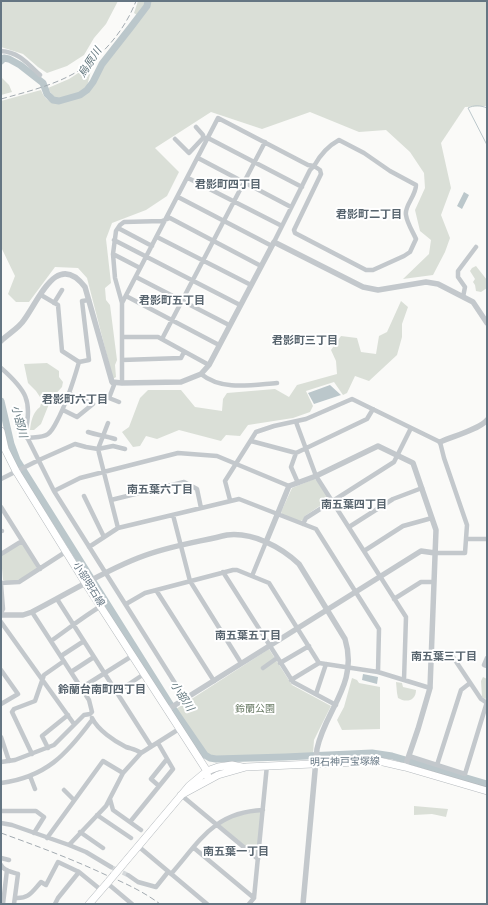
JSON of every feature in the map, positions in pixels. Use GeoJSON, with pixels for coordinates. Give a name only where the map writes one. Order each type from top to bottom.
{"type":"FeatureCollection","features":[{"type":"Feature","properties":{"kind":"main road","name":"小部明石線"},"geometry":{"type":"LineString","coordinates":[[1,431],[5,449],[18,471],[132,656],[168,710],[206,775]]}},
{"type":"Feature","properties":{"kind":"main road","name":"明石神戸宝塚線"},"geometry":{"type":"LineString","coordinates":[[89,904],[189,786],[218,767],[232,765],[246,767],[317,762],[379,761],[406,765],[487,792]]}},
{"type":"Feature","properties":{"kind":"street"},"geometry":{"type":"LineString","coordinates":[[1,51],[20,57],[40,75]]}},
{"type":"Feature","properties":{"kind":"street"},"geometry":{"type":"LineString","coordinates":[[112,382],[182,382],[201,374],[209,365],[310,170],[314,166],[326,149],[339,140],[416,185],[416,190],[406,211],[406,216],[416,239],[410,252],[373,270],[366,270],[295,233],[294,230],[321,174],[320,170],[314,166],[308,165],[218,118],[122,303]]}},
{"type":"Feature","properties":{"kind":"street"},"geometry":{"type":"LineString","coordinates":[[196,126],[203,135],[203,138]]}},
{"type":"Feature","properties":{"kind":"street"},"geometry":{"type":"LineString","coordinates":[[175,139],[189,153],[203,138],[208,138],[302,187]]}},
{"type":"Feature","properties":{"kind":"street"},"geometry":{"type":"LineString","coordinates":[[162,339],[265,142]]}},
{"type":"Feature","properties":{"kind":"street"},"geometry":{"type":"LineString","coordinates":[[198,158],[291,207]]}},
{"type":"Feature","properties":{"kind":"street"},"geometry":{"type":"LineString","coordinates":[[188,178],[282,226]]}},
{"type":"Feature","properties":{"kind":"street"},"geometry":{"type":"LineString","coordinates":[[178,197],[224,222],[363,287],[378,290],[426,282],[438,284],[473,302],[487,323]]}},
{"type":"Feature","properties":{"kind":"street"},"geometry":{"type":"LineString","coordinates":[[122,383],[122,303],[115,278],[113,254],[114,240],[118,228],[124,222],[162,221],[170,218],[261,266]]}},
{"type":"Feature","properties":{"kind":"street"},"geometry":{"type":"LineString","coordinates":[[118,228],[152,246]]}},
{"type":"Feature","properties":{"kind":"street"},"geometry":{"type":"LineString","coordinates":[[157,237],[251,285]]}},
{"type":"Feature","properties":{"kind":"street"},"geometry":{"type":"LineString","coordinates":[[114,240],[240,305]]}},
{"type":"Feature","properties":{"kind":"street"},"geometry":{"type":"LineString","coordinates":[[463,297],[465,287],[458,277],[458,271],[476,247]]}},
{"type":"Feature","properties":{"kind":"street"},"geometry":{"type":"LineString","coordinates":[[113,254],[140,268]]}},
{"type":"Feature","properties":{"kind":"street"},"geometry":{"type":"LineString","coordinates":[[1,341],[23,322],[52,278],[61,274],[71,274],[80,279],[86,287],[114,385],[109,398],[119,402]]}},
{"type":"Feature","properties":{"kind":"street"},"geometry":{"type":"LineString","coordinates":[[136,277],[229,325]]}},
{"type":"Feature","properties":{"kind":"street"},"geometry":{"type":"LineString","coordinates":[[54,303],[62,290]]}},
{"type":"Feature","properties":{"kind":"street"},"geometry":{"type":"LineString","coordinates":[[41,295],[58,305],[62,351],[79,362],[90,360],[82,302],[89,300]]}},
{"type":"Feature","properties":{"kind":"street"},"geometry":{"type":"LineString","coordinates":[[126,296],[219,345]]}},
{"type":"Feature","properties":{"kind":"street"},"geometry":{"type":"LineString","coordinates":[[123,337],[158,337],[209,365]]}},
{"type":"Feature","properties":{"kind":"street"},"geometry":{"type":"LineString","coordinates":[[122,360],[181,358],[184,352]]}},
{"type":"Feature","properties":{"kind":"street"},"geometry":{"type":"LineString","coordinates":[[27,438],[42,436],[48,434],[52,430],[70,394],[79,362]]}},
{"type":"Feature","properties":{"kind":"street"},"geometry":{"type":"LineString","coordinates":[[1,368],[19,385],[25,396],[28,406],[28,418],[25,433],[54,491],[126,604],[182,700]]}},
{"type":"Feature","properties":{"kind":"street"},"geometry":{"type":"LineString","coordinates":[[201,374],[210,381],[223,385],[277,383]]}},
{"type":"Feature","properties":{"kind":"street"},"geometry":{"type":"LineString","coordinates":[[63,410],[77,417],[93,404],[70,394]]}},
{"type":"Feature","properties":{"kind":"street"},"geometry":{"type":"LineString","coordinates":[[168,710],[421,551],[435,553],[464,553],[466,525],[440,442],[352,399],[306,419],[274,426],[256,432],[225,481],[230,500]]}},
{"type":"Feature","properties":{"kind":"street"},"geometry":{"type":"LineString","coordinates":[[298,483],[291,467],[296,454],[368,419],[373,409]]}},
{"type":"Feature","properties":{"kind":"street"},"geometry":{"type":"LineString","coordinates":[[440,442],[478,427],[487,420]]}},
{"type":"Feature","properties":{"kind":"street"},"geometry":{"type":"LineString","coordinates":[[296,422],[316,476],[406,618],[404,680]]}},
{"type":"Feature","properties":{"kind":"street"},"geometry":{"type":"LineString","coordinates":[[108,423],[98,449],[118,528]]}},
{"type":"Feature","properties":{"kind":"street"},"geometry":{"type":"LineString","coordinates":[[303,524],[306,518],[394,462],[411,428]]}},
{"type":"Feature","properties":{"kind":"street"},"geometry":{"type":"LineString","coordinates":[[88,432],[115,439]]}},
{"type":"Feature","properties":{"kind":"street"},"geometry":{"type":"LineString","coordinates":[[251,440],[296,454]]}},
{"type":"Feature","properties":{"kind":"street"},"geometry":{"type":"LineString","coordinates":[[1,479],[38,460],[75,444],[86,448],[98,449],[113,446],[125,450]]}},
{"type":"Feature","properties":{"kind":"street"},"geometry":{"type":"LineString","coordinates":[[54,491],[80,478],[178,453],[217,456],[289,486],[316,476],[378,446],[414,463],[436,530],[430,688],[406,765]]}},
{"type":"Feature","properties":{"kind":"street"},"geometry":{"type":"LineString","coordinates":[[111,500],[184,482],[197,489],[201,508]]}},
{"type":"Feature","properties":{"kind":"street"},"geometry":{"type":"LineString","coordinates":[[252,576],[289,486]]}},
{"type":"Feature","properties":{"kind":"street"},"geometry":{"type":"LineString","coordinates":[[348,527],[393,498],[422,488]]}},
{"type":"Feature","properties":{"kind":"street"},"geometry":{"type":"LineString","coordinates":[[84,496],[104,537]]}},
{"type":"Feature","properties":{"kind":"street"},"geometry":{"type":"LineString","coordinates":[[89,547],[118,528],[239,498],[303,524],[316,530],[379,629],[378,672]]}},
{"type":"Feature","properties":{"kind":"street"},"geometry":{"type":"LineString","coordinates":[[1,507],[40,569]]}},
{"type":"Feature","properties":{"kind":"street"},"geometry":{"type":"LineString","coordinates":[[173,515],[190,581],[241,663]]}},
{"type":"Feature","properties":{"kind":"street"},"geometry":{"type":"LineString","coordinates":[[364,551],[403,526],[432,518]]}},
{"type":"Feature","properties":{"kind":"street"},"geometry":{"type":"LineString","coordinates":[[67,552],[19,582],[1,584],[4,609],[1,614],[24,615],[32,612],[137,558],[180,546],[238,534],[266,542],[289,554],[299,564],[328,609],[345,639],[348,649],[348,668],[344,689],[319,739],[317,749],[303,904]]}},
{"type":"Feature","properties":{"kind":"street"},"geometry":{"type":"LineString","coordinates":[[466,539],[487,539]]}},
{"type":"Feature","properties":{"kind":"street"},"geometry":{"type":"LineString","coordinates":[[1,554],[22,541]]}},
{"type":"Feature","properties":{"kind":"street"},"geometry":{"type":"LineString","coordinates":[[126,604],[145,593],[223,572],[238,570],[270,583],[319,662],[378,672],[430,688]]}},
{"type":"Feature","properties":{"kind":"street"},"geometry":{"type":"LineString","coordinates":[[223,572],[291,680],[336,705]]}},
{"type":"Feature","properties":{"kind":"street"},"geometry":{"type":"LineString","coordinates":[[394,599],[421,582],[433,582]]}},
{"type":"Feature","properties":{"kind":"street"},"geometry":{"type":"LineString","coordinates":[[156,590],[214,681]]}},
{"type":"Feature","properties":{"kind":"street"},"geometry":{"type":"LineString","coordinates":[[57,599],[151,746]]}},
{"type":"Feature","properties":{"kind":"street"},"geometry":{"type":"LineString","coordinates":[[51,641],[101,606]]}},
{"type":"Feature","properties":{"kind":"street"},"geometry":{"type":"LineString","coordinates":[[32,612],[89,700],[92,712],[90,714],[97,727],[118,743],[128,748],[136,749],[141,753]]}},
{"type":"Feature","properties":{"kind":"street"},"geometry":{"type":"LineString","coordinates":[[1,622],[74,724]]}},
{"type":"Feature","properties":{"kind":"street"},"geometry":{"type":"LineString","coordinates":[[61,656],[84,641]]}},
{"type":"Feature","properties":{"kind":"street"},"geometry":{"type":"LineString","coordinates":[[280,663],[309,646]]}},
{"type":"Feature","properties":{"kind":"street"},"geometry":{"type":"LineString","coordinates":[[409,756],[465,774],[487,703],[481,699],[451,654],[431,653]]}},
{"type":"Feature","properties":{"kind":"street"},"geometry":{"type":"LineString","coordinates":[[81,688],[132,656]]}},
{"type":"Feature","properties":{"kind":"street"},"geometry":{"type":"LineString","coordinates":[[71,672],[94,657]]}},
{"type":"Feature","properties":{"kind":"street"},"geometry":{"type":"LineString","coordinates":[[263,668],[277,658]]}},
{"type":"Feature","properties":{"kind":"street"},"geometry":{"type":"LineString","coordinates":[[487,658],[484,665],[487,666]]}},
{"type":"Feature","properties":{"kind":"street"},"geometry":{"type":"LineString","coordinates":[[32,754],[12,712],[14,709],[35,701],[44,674],[64,661]]}},
{"type":"Feature","properties":{"kind":"street"},"geometry":{"type":"LineString","coordinates":[[291,680],[319,662]]}},
{"type":"Feature","properties":{"kind":"street"},"geometry":{"type":"LineString","coordinates":[[316,694],[326,664]]}},
{"type":"Feature","properties":{"kind":"street"},"geometry":{"type":"LineString","coordinates":[[1,670],[18,694],[2,702]]}},
{"type":"Feature","properties":{"kind":"street"},"geometry":{"type":"LineString","coordinates":[[117,692],[144,674]]}},
{"type":"Feature","properties":{"kind":"street"},"geometry":{"type":"LineString","coordinates":[[437,765],[461,690],[470,683]]}},
{"type":"Feature","properties":{"kind":"street"},"geometry":{"type":"LineString","coordinates":[[1,762],[15,760],[54,745],[84,715],[90,714]]}},
{"type":"Feature","properties":{"kind":"street"},"geometry":{"type":"LineString","coordinates":[[48,748],[42,736],[68,715]]}},
{"type":"Feature","properties":{"kind":"street"},"geometry":{"type":"LineString","coordinates":[[1,783],[18,781],[41,772],[63,756],[92,720]]}},
{"type":"Feature","properties":{"kind":"street"},"geometry":{"type":"LineString","coordinates":[[70,845],[80,832],[106,806],[123,773],[141,753],[151,746],[181,732]]}},
{"type":"Feature","properties":{"kind":"street"},"geometry":{"type":"LineString","coordinates":[[1,738],[9,761]]}},
{"type":"Feature","properties":{"kind":"street"},"geometry":{"type":"LineString","coordinates":[[130,822],[174,769],[158,743]]}},
{"type":"Feature","properties":{"kind":"street"},"geometry":{"type":"LineString","coordinates":[[159,786],[151,779],[167,759]]}},
{"type":"Feature","properties":{"kind":"street"},"geometry":{"type":"LineString","coordinates":[[47,838],[103,761],[123,773]]}},
{"type":"Feature","properties":{"kind":"street"},"geometry":{"type":"LineString","coordinates":[[249,904],[254,898],[267,765]]}},
{"type":"Feature","properties":{"kind":"street"},"geometry":{"type":"LineString","coordinates":[[30,776],[35,789]]}},
{"type":"Feature","properties":{"kind":"street"},"geometry":{"type":"LineString","coordinates":[[64,790],[74,800]]}},
{"type":"Feature","properties":{"kind":"street"},"geometry":{"type":"LineString","coordinates":[[181,795],[258,860]]}},
{"type":"Feature","properties":{"kind":"street"},"geometry":{"type":"LineString","coordinates":[[110,799],[113,810],[141,830]]}},
{"type":"Feature","properties":{"kind":"street"},"geometry":{"type":"LineString","coordinates":[[128,875],[138,882],[156,887],[216,824],[235,814],[248,810],[263,810]]}},
{"type":"Feature","properties":{"kind":"street"},"geometry":{"type":"LineString","coordinates":[[1,812],[36,811],[44,817],[34,833]]}},
{"type":"Feature","properties":{"kind":"street"},"geometry":{"type":"LineString","coordinates":[[97,815],[131,838]]}},
{"type":"Feature","properties":{"kind":"street"},"geometry":{"type":"LineString","coordinates":[[1,823],[70,845],[86,852],[111,867]]}},
{"type":"Feature","properties":{"kind":"street"},"geometry":{"type":"LineString","coordinates":[[80,832],[102,848]]}},
{"type":"Feature","properties":{"kind":"street"},"geometry":{"type":"LineString","coordinates":[[138,846],[207,904]]}},
{"type":"Feature","properties":{"kind":"street"},"geometry":{"type":"LineString","coordinates":[[194,848],[254,898]]}},
{"type":"Feature","properties":{"kind":"street"},"geometry":{"type":"LineString","coordinates":[[1,858],[9,860]]}},
{"type":"Feature","properties":{"kind":"street"},"geometry":{"type":"LineString","coordinates":[[15,898],[23,898],[28,896],[41,882],[46,885],[58,862],[80,872],[101,890]]}},
{"type":"Feature","properties":{"kind":"street"},"geometry":{"type":"LineString","coordinates":[[1,865],[2,868],[18,874],[14,904]]}},
{"type":"Feature","properties":{"kind":"street"},"geometry":{"type":"LineString","coordinates":[[3,904],[7,870]]}},
{"type":"Feature","properties":{"kind":"street"},"geometry":{"type":"LineString","coordinates":[[55,904],[58,898],[80,872]]}},
{"type":"Feature","properties":{"kind":"street"},"geometry":{"type":"LineString","coordinates":[[108,882],[132,904]]}},
{"type":"Feature","properties":{"kind":"green space"},"geometry":{"type":"Polygon","coordinates":[[[1,1],[118,1],[106,24],[94,38],[84,55],[67,66],[47,73],[23,54],[1,47],[1,1]]]}},
{"type":"Feature","properties":{"kind":"green space"},"geometry":{"type":"Polygon","coordinates":[[[138,1],[487,1],[487,106],[465,107],[441,143],[451,188],[441,215],[450,238],[445,252],[433,275],[403,279],[429,254],[431,240],[420,231],[415,210],[425,188],[424,173],[410,152],[386,130],[359,132],[310,112],[262,129],[211,112],[155,148],[179,172],[167,196],[146,210],[112,223],[106,239],[111,283],[105,288],[106,300],[110,305],[117,360],[115,365],[116,377],[113,379],[87,278],[78,268],[55,267],[29,302],[16,302],[8,294],[15,276],[1,247],[1,101],[41,90],[47,99],[56,102],[48,88],[69,79],[86,68],[92,67],[87,86],[91,89],[103,60],[116,42],[140,17],[134,13],[138,1]]]}},
{"type":"Feature","properties":{"kind":"green space"},"geometry":{"type":"Polygon","coordinates":[[[1,77],[9,85],[12,92],[1,95],[1,77]]]}},
{"type":"Feature","properties":{"kind":"green space"},"geometry":{"type":"Polygon","coordinates":[[[476,266],[487,280],[487,288],[481,292],[476,291],[473,282],[475,279],[470,271],[476,266]]]}},
{"type":"Feature","properties":{"kind":"green space"},"geometry":{"type":"Polygon","coordinates":[[[401,301],[408,307],[402,324],[402,337],[397,355],[369,381],[355,376],[347,393],[343,395],[334,382],[306,391],[313,406],[310,412],[293,418],[248,425],[240,436],[226,435],[221,441],[179,430],[157,439],[146,436],[140,446],[133,447],[122,432],[129,427],[140,398],[148,390],[181,390],[195,407],[222,411],[223,399],[227,393],[275,389],[289,397],[297,385],[337,374],[336,361],[331,350],[341,336],[357,338],[361,352],[376,354],[379,336],[387,332],[401,301]]]}},
{"type":"Feature","properties":{"kind":"green space"},"geometry":{"type":"Polygon","coordinates":[[[47,363],[59,371],[59,377],[63,382],[62,387],[51,399],[41,424],[34,430],[30,430],[33,417],[40,407],[42,400],[28,383],[24,364],[47,363]]]}},
{"type":"Feature","properties":{"kind":"green space"},"geometry":{"type":"Polygon","coordinates":[[[314,479],[317,480],[329,499],[299,522],[282,514],[281,512],[292,488],[314,479]]]}},
{"type":"Feature","properties":{"kind":"green space"},"geometry":{"type":"Polygon","coordinates":[[[19,544],[23,545],[37,568],[28,575],[16,581],[3,580],[1,556],[19,544]]]}},
{"type":"Feature","properties":{"kind":"green space","name":"鈴蘭公園"},"geometry":{"type":"Polygon","coordinates":[[[269,649],[292,685],[331,706],[314,740],[313,754],[211,757],[206,753],[176,709],[269,649]]]}},
{"type":"Feature","properties":{"kind":"green space"},"geometry":{"type":"Polygon","coordinates":[[[483,677],[487,679],[487,698],[485,699],[482,697],[481,681],[483,677]]]}},
{"type":"Feature","properties":{"kind":"green space"},"geometry":{"type":"Polygon","coordinates":[[[352,678],[357,680],[359,683],[380,687],[380,729],[342,730],[337,720],[344,707],[352,678]]]}},
{"type":"Feature","properties":{"kind":"green space"},"geometry":{"type":"Polygon","coordinates":[[[396,682],[402,683],[403,687],[416,690],[414,697],[407,701],[398,698],[396,682]]]}},
{"type":"Feature","properties":{"kind":"green space"},"geometry":{"type":"Polygon","coordinates":[[[414,806],[448,809],[446,817],[432,814],[414,815],[414,806]]]}},
{"type":"Feature","properties":{"kind":"green space"},"geometry":{"type":"Polygon","coordinates":[[[263,810],[258,859],[216,824],[227,818],[263,810]]]}},
{"type":"Feature","properties":{"kind":"shaded area"},"geometry":{"type":"Polygon","coordinates":[[[464,192],[469,195],[462,209],[457,206],[464,192]]]}},
{"type":"Feature","properties":{"kind":"shaded area"},"geometry":{"type":"Polygon","coordinates":[[[330,385],[341,395],[314,404],[308,393],[330,385]]]}},
{"type":"Feature","properties":{"kind":"shaded area"},"geometry":{"type":"Polygon","coordinates":[[[363,674],[378,677],[377,684],[362,680],[363,674]]]}},
{"type":"Feature","properties":{"kind":"waterway","name":"烏原川"},"geometry":{"type":"LineString","coordinates":[[1,61],[4,58],[9,59],[20,65],[43,83],[47,94],[53,100],[59,101],[80,95],[87,90],[93,82],[102,64],[147,6],[148,1]]}},
{"type":"Feature","properties":{"kind":"waterway"},"geometry":{"type":"LineString","coordinates":[[487,108],[482,106],[473,106],[468,108],[487,145]]}},
{"type":"Feature","properties":{"kind":"waterway","name":"小部川"},"geometry":{"type":"LineString","coordinates":[[1,401],[11,444],[17,460],[170,704],[205,755],[216,759],[372,753],[392,756],[487,784]]}},
{"type":"Feature","properties":{"kind":"tunnel"},"geometry":{"type":"LineString","coordinates":[[111,867],[128,875]]}},
{"type":"Feature","properties":{"kind":"railway"},"geometry":{"type":"LineString","coordinates":[[1,99],[56,82],[83,68],[102,52],[119,33],[136,1]]}},
{"type":"Feature","properties":{"kind":"railway"},"geometry":{"type":"LineString","coordinates":[[1,833],[54,853],[120,881],[160,904]]}},
{"type":"Feature","properties":{"kind":"district","name":"君影町四丁目"},"geometry":{"type":"Point","coordinates":[228,186]}},
{"type":"Feature","properties":{"kind":"district","name":"君影町二丁目"},"geometry":{"type":"Point","coordinates":[369,216]}},
{"type":"Feature","properties":{"kind":"district","name":"君影町五丁目"},"geometry":{"type":"Point","coordinates":[172,302]}},
{"type":"Feature","properties":{"kind":"district","name":"君影町三丁目"},"geometry":{"type":"Point","coordinates":[305,342]}},
{"type":"Feature","properties":{"kind":"district","name":"君影町六丁目"},"geometry":{"type":"Point","coordinates":[75,401]}},
{"type":"Feature","properties":{"kind":"district","name":"南五葉六丁目"},"geometry":{"type":"Point","coordinates":[160,491]}},
{"type":"Feature","properties":{"kind":"district","name":"南五葉四丁目"},"geometry":{"type":"Point","coordinates":[354,506]}},
{"type":"Feature","properties":{"kind":"district","name":"南五葉五丁目"},"geometry":{"type":"Point","coordinates":[248,637]}},
{"type":"Feature","properties":{"kind":"district","name":"南五葉三丁目"},"geometry":{"type":"Point","coordinates":[444,658]}},
{"type":"Feature","properties":{"kind":"district","name":"鈴蘭台南町四丁目"},"geometry":{"type":"Point","coordinates":[102,691]}},
{"type":"Feature","properties":{"kind":"district","name":"南五葉一丁目"},"geometry":{"type":"Point","coordinates":[236,853]}}]}
